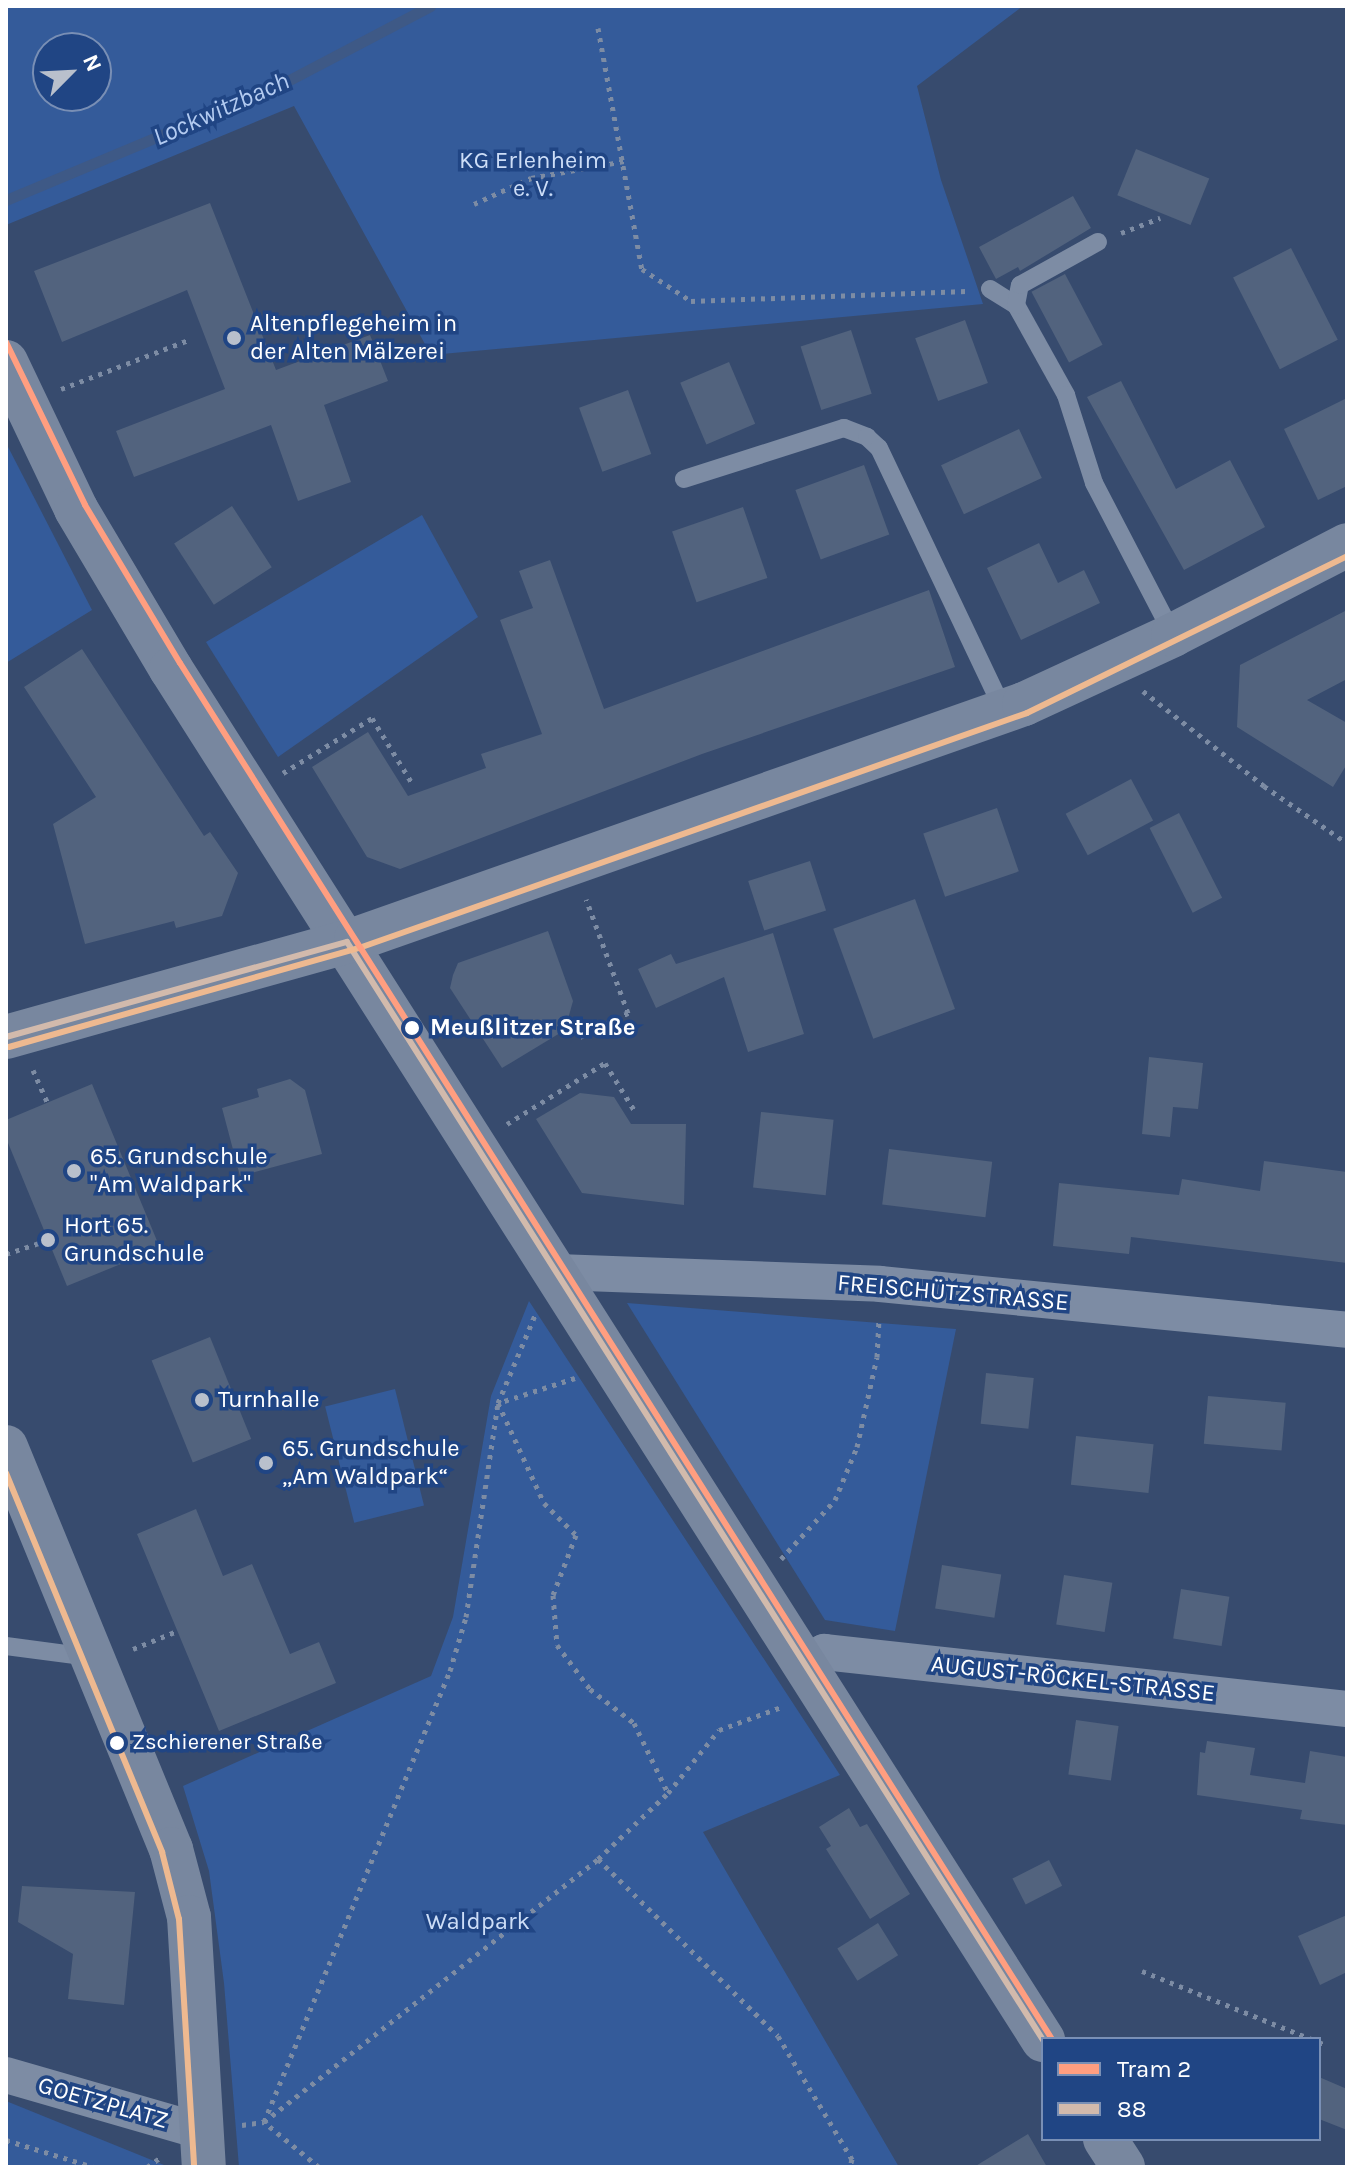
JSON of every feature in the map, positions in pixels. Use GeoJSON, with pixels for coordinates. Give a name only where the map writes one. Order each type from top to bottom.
{"type":"FeatureCollection","features":[{"type":"Feature","properties":{"kind":"street"},"geometry":{"type":"LineString","coordinates":[[6,362],[76,509],[251,792],[1041,2037]]}},
{"type":"Feature","properties":{"kind":"street"},"geometry":{"type":"LineString","coordinates":[[6,1037],[347,942],[1004,711],[1173,635],[1347,545]]}},
{"type":"Feature","properties":{"kind":"street","name":"FREISCHÜTZSTRASSE"},"geometry":{"type":"LineString","coordinates":[[557,1272],[880,1284],[1347,1330]]}},
{"type":"Feature","properties":{"kind":"street"},"geometry":{"type":"LineString","coordinates":[[6,1447],[95,1657],[171,1849],[189,1917],[202,2149]]}},
{"type":"Feature","properties":{"kind":"street","name":"AUGUST-RÖCKEL-STRASSE"},"geometry":{"type":"LineString","coordinates":[[803,1665],[824,1652],[1347,1709]]}},
{"type":"Feature","properties":{"kind":"street","name":"GOETZPLATZ"},"geometry":{"type":"LineString","coordinates":[[6,2075],[202,2149]]}},
{"type":"Feature","properties":{"kind":"street"},"geometry":{"type":"LineString","coordinates":[[1106,2141],[1123,2167]]}},
{"type":"Feature","properties":{"kind":"lane"},"geometry":{"type":"LineString","coordinates":[[1016,305],[1020,285],[1098,242]]}},
{"type":"Feature","properties":{"kind":"lane"},"geometry":{"type":"LineString","coordinates":[[990,289],[1016,305],[1066,395],[1094,483],[1173,635]]}},
{"type":"Feature","properties":{"kind":"lane"},"geometry":{"type":"LineString","coordinates":[[684,479],[844,428],[867,437],[879,448],[1004,711]]}},
{"type":"Feature","properties":{"kind":"lane"},"geometry":{"type":"LineString","coordinates":[[6,1646],[95,1657]]}},
{"type":"Feature","properties":{"kind":"path"},"geometry":{"type":"LineString","coordinates":[[598,28],[625,161],[642,269],[691,301],[990,289]]}},
{"type":"Feature","properties":{"kind":"path"},"geometry":{"type":"LineString","coordinates":[[474,204],[531,178],[625,161]]}},
{"type":"Feature","properties":{"kind":"path"},"geometry":{"type":"LineString","coordinates":[[1098,242],[1160,218]]}},
{"type":"Feature","properties":{"kind":"path"},"geometry":{"type":"LineString","coordinates":[[24,403],[191,339]]}},
{"type":"Feature","properties":{"kind":"path"},"geometry":{"type":"LineString","coordinates":[[1111,665],[1264,786],[1347,843]]}},
{"type":"Feature","properties":{"kind":"path"},"geometry":{"type":"LineString","coordinates":[[251,792],[372,718],[412,783]]}},
{"type":"Feature","properties":{"kind":"path"},"geometry":{"type":"LineString","coordinates":[[573,864],[628,1013],[580,1037]]}},
{"type":"Feature","properties":{"kind":"path"},"geometry":{"type":"LineString","coordinates":[[476,1144],[605,1063],[636,1113]]}},
{"type":"Feature","properties":{"kind":"path"},"geometry":{"type":"LineString","coordinates":[[38,1080],[47,1102]]}},
{"type":"Feature","properties":{"kind":"path"},"geometry":{"type":"LineString","coordinates":[[6,1254],[48,1240]]}},
{"type":"Feature","properties":{"kind":"path"},"geometry":{"type":"LineString","coordinates":[[264,2122],[450,1671],[466,1617],[498,1403],[557,1272]]}},
{"type":"Feature","properties":{"kind":"path"},"geometry":{"type":"LineString","coordinates":[[753,1584],[835,1500],[857,1447],[877,1357],[880,1284]]}},
{"type":"Feature","properties":{"kind":"path"},"geometry":{"type":"LineString","coordinates":[[498,1403],[614,1365]]}},
{"type":"Feature","properties":{"kind":"path"},"geometry":{"type":"LineString","coordinates":[[498,1403],[544,1503],[576,1535],[553,1595],[557,1645],[590,1689],[634,1723],[668,1793]]}},
{"type":"Feature","properties":{"kind":"path"},"geometry":{"type":"LineString","coordinates":[[159,1638],[177,1631]]}},
{"type":"Feature","properties":{"kind":"path"},"geometry":{"type":"LineString","coordinates":[[202,2149],[264,2122],[598,1859],[668,1793],[719,1730],[781,1707]]}},
{"type":"Feature","properties":{"kind":"path"},"geometry":{"type":"LineString","coordinates":[[598,1859],[778,2036],[852,2159],[850,2167]]}},
{"type":"Feature","properties":{"kind":"path"},"geometry":{"type":"LineString","coordinates":[[1142,1971],[1306,2037]]}},
{"type":"Feature","properties":{"kind":"path"},"geometry":{"type":"LineString","coordinates":[[264,2122],[319,2167]]}},
{"type":"Feature","properties":{"kind":"path"},"geometry":{"type":"LineString","coordinates":[[6,2140],[93,2167]]}},
{"type":"Feature","properties":{"kind":"green space","name":"KG Erlenheim e. V."},"geometry":{"type":"Polygon","coordinates":[[[6,6],[1023,6],[917,86],[941,180],[983,304],[431,355],[294,106],[6,225],[6,6]]]}},
{"type":"Feature","properties":{"kind":"green space"},"geometry":{"type":"Polygon","coordinates":[[[6,443],[92,610],[6,663],[6,443]]]}},
{"type":"Feature","properties":{"kind":"green space"},"geometry":{"type":"Polygon","coordinates":[[[422,515],[478,617],[278,757],[206,642],[422,515]]]}},
{"type":"Feature","properties":{"kind":"green space","name":"Waldpark"},"geometry":{"type":"Polygon","coordinates":[[[529,1301],[840,1775],[703,1832],[899,2167],[239,2167],[224,1983],[209,1871],[183,1786],[431,1676],[453,1617],[491,1396],[529,1301]]]}},
{"type":"Feature","properties":{"kind":"green space"},"geometry":{"type":"Polygon","coordinates":[[[627,1303],[956,1329],[895,1631],[825,1620],[627,1303]]]}},
{"type":"Feature","properties":{"kind":"green space"},"geometry":{"type":"Polygon","coordinates":[[[395,1389],[424,1505],[354,1523],[325,1406],[395,1389]]]}},
{"type":"Feature","properties":{"kind":"green space"},"geometry":{"type":"Polygon","coordinates":[[[6,2101],[169,2167],[6,2167],[6,2101]]]}},
{"type":"Feature","properties":{"kind":"building"},"geometry":{"type":"Polygon","coordinates":[[[1136,149],[1209,179],[1191,225],[1117,195],[1136,149]]]}},
{"type":"Feature","properties":{"kind":"building"},"geometry":{"type":"Polygon","coordinates":[[[1073,196],[1091,228],[1020,271],[1018,267],[996,279],[979,247],[1073,196]]]}},
{"type":"Feature","properties":{"kind":"building","name":"Altenpflegeheim in der Alten Mälzerei"},"geometry":{"type":"Polygon","coordinates":[[[210,203],[276,370],[370,335],[388,381],[324,405],[351,482],[298,501],[271,425],[134,477],[116,431],[225,389],[187,290],[62,342],[34,271],[210,203]]]}},
{"type":"Feature","properties":{"kind":"building"},"geometry":{"type":"Polygon","coordinates":[[[1291,248],[1338,340],[1280,369],[1233,278],[1291,248]]]}},
{"type":"Feature","properties":{"kind":"building"},"geometry":{"type":"Polygon","coordinates":[[[1065,274],[1103,345],[1069,362],[1031,292],[1065,274]]]}},
{"type":"Feature","properties":{"kind":"building"},"geometry":{"type":"Polygon","coordinates":[[[965,320],[988,383],[938,401],[915,338],[965,320]]]}},
{"type":"Feature","properties":{"kind":"building"},"geometry":{"type":"Polygon","coordinates":[[[851,330],[872,394],[821,410],[801,346],[851,330]]]}},
{"type":"Feature","properties":{"kind":"building"},"geometry":{"type":"Polygon","coordinates":[[[729,362],[755,424],[706,444],[680,383],[729,362]]]}},
{"type":"Feature","properties":{"kind":"building"},"geometry":{"type":"Polygon","coordinates":[[[1121,381],[1176,489],[1230,460],[1265,527],[1184,570],[1087,397],[1121,381]]]}},
{"type":"Feature","properties":{"kind":"building"},"geometry":{"type":"Polygon","coordinates":[[[628,390],[651,454],[602,472],[579,408],[628,390]]]}},
{"type":"Feature","properties":{"kind":"building"},"geometry":{"type":"Polygon","coordinates":[[[1347,398],[1347,486],[1318,500],[1284,429],[1347,398]]]}},
{"type":"Feature","properties":{"kind":"building"},"geometry":{"type":"Polygon","coordinates":[[[1019,429],[1042,478],[964,514],[941,465],[1019,429]]]}},
{"type":"Feature","properties":{"kind":"building"},"geometry":{"type":"Polygon","coordinates":[[[864,465],[889,535],[821,560],[795,490],[864,465]]]}},
{"type":"Feature","properties":{"kind":"building"},"geometry":{"type":"Polygon","coordinates":[[[232,506],[272,567],[214,605],[174,544],[232,506]]]}},
{"type":"Feature","properties":{"kind":"building"},"geometry":{"type":"Polygon","coordinates":[[[743,507],[767,578],[697,602],[672,531],[743,507]]]}},
{"type":"Feature","properties":{"kind":"building"},"geometry":{"type":"Polygon","coordinates":[[[1039,543],[1058,583],[1084,570],[1100,603],[1021,640],[987,568],[1039,543]]]}},
{"type":"Feature","properties":{"kind":"building"},"geometry":{"type":"Polygon","coordinates":[[[550,560],[604,709],[929,590],[955,667],[702,754],[400,869],[367,857],[312,767],[368,732],[408,796],[486,768],[481,754],[542,734],[500,620],[533,608],[519,571],[550,560]]]}},
{"type":"Feature","properties":{"kind":"building"},"geometry":{"type":"Polygon","coordinates":[[[1347,610],[1347,679],[1307,700],[1347,723],[1347,764],[1333,787],[1237,727],[1240,665],[1347,610]]]}},
{"type":"Feature","properties":{"kind":"building"},"geometry":{"type":"Polygon","coordinates":[[[82,649],[204,836],[210,832],[238,873],[222,916],[176,928],[174,921],[85,944],[53,824],[96,797],[24,687],[82,649]]]}},
{"type":"Feature","properties":{"kind":"building"},"geometry":{"type":"Polygon","coordinates":[[[1131,779],[1153,820],[1088,855],[1066,814],[1131,779]]]}},
{"type":"Feature","properties":{"kind":"building"},"geometry":{"type":"Polygon","coordinates":[[[997,808],[1019,871],[945,897],[923,833],[997,808]]]}},
{"type":"Feature","properties":{"kind":"building"},"geometry":{"type":"Polygon","coordinates":[[[1179,813],[1222,898],[1193,913],[1150,828],[1179,813]]]}},
{"type":"Feature","properties":{"kind":"building"},"geometry":{"type":"Polygon","coordinates":[[[810,861],[826,910],[764,931],[748,881],[810,861]]]}},
{"type":"Feature","properties":{"kind":"building"},"geometry":{"type":"Polygon","coordinates":[[[915,899],[955,1009],[873,1039],[833,929],[915,899]]]}},
{"type":"Feature","properties":{"kind":"building"},"geometry":{"type":"Polygon","coordinates":[[[548,931],[573,1001],[565,1030],[502,1068],[450,988],[453,975],[458,963],[548,931]]]}},
{"type":"Feature","properties":{"kind":"building"},"geometry":{"type":"Polygon","coordinates":[[[773,933],[804,1034],[748,1052],[724,977],[656,1008],[638,969],[671,954],[676,964],[773,933]]]}},
{"type":"Feature","properties":{"kind":"building"},"geometry":{"type":"Polygon","coordinates":[[[1149,1057],[1203,1063],[1198,1109],[1173,1107],[1170,1137],[1142,1134],[1149,1057]]]}},
{"type":"Feature","properties":{"kind":"building"},"geometry":{"type":"Polygon","coordinates":[[[290,1079],[305,1090],[322,1154],[240,1176],[222,1108],[259,1097],[257,1089],[290,1079]]]}},
{"type":"Feature","properties":{"kind":"building","name":"65. Grundschule \"Am Waldpark\""},"geometry":{"type":"Polygon","coordinates":[[[92,1084],[160,1248],[67,1286],[6,1138],[6,1120],[92,1084]]]}},
{"type":"Feature","properties":{"kind":"building"},"geometry":{"type":"Polygon","coordinates":[[[580,1093],[614,1097],[631,1124],[686,1124],[684,1205],[582,1193],[536,1119],[580,1093]]]}},
{"type":"Feature","properties":{"kind":"building"},"geometry":{"type":"Polygon","coordinates":[[[761,1112],[834,1120],[826,1195],[753,1188],[761,1112]]]}},
{"type":"Feature","properties":{"kind":"building"},"geometry":{"type":"Polygon","coordinates":[[[889,1149],[992,1162],[985,1217],[882,1205],[889,1149]]]}},
{"type":"Feature","properties":{"kind":"building"},"geometry":{"type":"Polygon","coordinates":[[[1264,1161],[1347,1172],[1347,1263],[1131,1237],[1129,1254],[1053,1246],[1059,1183],[1179,1195],[1182,1179],[1260,1191],[1264,1161]]]}},
{"type":"Feature","properties":{"kind":"building","name":"Turnhalle"},"geometry":{"type":"Polygon","coordinates":[[[210,1337],[251,1439],[193,1463],[152,1361],[210,1337]]]}},
{"type":"Feature","properties":{"kind":"building"},"geometry":{"type":"Polygon","coordinates":[[[986,1373],[1034,1378],[1028,1429],[981,1424],[986,1373]]]}},
{"type":"Feature","properties":{"kind":"building"},"geometry":{"type":"Polygon","coordinates":[[[1208,1396],[1286,1403],[1282,1451],[1204,1444],[1208,1396]]]}},
{"type":"Feature","properties":{"kind":"building"},"geometry":{"type":"Polygon","coordinates":[[[1076,1436],[1154,1444],[1148,1493],[1071,1485],[1076,1436]]]}},
{"type":"Feature","properties":{"kind":"building"},"geometry":{"type":"Polygon","coordinates":[[[196,1509],[223,1576],[252,1564],[290,1654],[319,1642],[336,1683],[219,1731],[137,1534],[196,1509]]]}},
{"type":"Feature","properties":{"kind":"building"},"geometry":{"type":"Polygon","coordinates":[[[942,1565],[1001,1574],[994,1618],[935,1608],[942,1565]]]}},
{"type":"Feature","properties":{"kind":"building"},"geometry":{"type":"Polygon","coordinates":[[[1064,1575],[1112,1583],[1105,1632],[1056,1624],[1064,1575]]]}},
{"type":"Feature","properties":{"kind":"building"},"geometry":{"type":"Polygon","coordinates":[[[1181,1589],[1229,1597],[1222,1646],[1173,1638],[1181,1589]]]}},
{"type":"Feature","properties":{"kind":"building"},"geometry":{"type":"Polygon","coordinates":[[[1076,1720],[1119,1726],[1111,1780],[1068,1774],[1076,1720]]]}},
{"type":"Feature","properties":{"kind":"building"},"geometry":{"type":"Polygon","coordinates":[[[1207,1741],[1255,1748],[1250,1775],[1305,1783],[1310,1751],[1347,1757],[1347,1825],[1300,1819],[1302,1810],[1197,1795],[1200,1752],[1205,1753],[1207,1741]]]}},
{"type":"Feature","properties":{"kind":"building"},"geometry":{"type":"Polygon","coordinates":[[[849,1808],[860,1827],[867,1824],[910,1894],[870,1919],[826,1849],[831,1846],[819,1827],[849,1808]]]}},
{"type":"Feature","properties":{"kind":"building"},"geometry":{"type":"Polygon","coordinates":[[[1049,1860],[1062,1886],[1026,1904],[1012,1879],[1049,1860]]]}},
{"type":"Feature","properties":{"kind":"building"},"geometry":{"type":"Polygon","coordinates":[[[22,1886],[135,1892],[124,2005],[68,1999],[73,1954],[18,1922],[22,1886]]]}},
{"type":"Feature","properties":{"kind":"building"},"geometry":{"type":"Polygon","coordinates":[[[1347,1915],[1347,1972],[1320,1985],[1298,1936],[1347,1915]]]}},
{"type":"Feature","properties":{"kind":"building"},"geometry":{"type":"Polygon","coordinates":[[[878,1923],[898,1955],[857,1981],[837,1948],[878,1923]]]}},
{"type":"Feature","properties":{"kind":"building"},"geometry":{"type":"Polygon","coordinates":[[[1321,2078],[1347,2089],[1347,2130],[1321,2120],[1321,2078]]]}},
{"type":"Feature","properties":{"kind":"building"},"geometry":{"type":"Polygon","coordinates":[[[1028,2134],[1047,2167],[974,2167],[1028,2134]]]}},
{"type":"Feature","properties":{"kind":"waterway","name":"Lockwitzbach"},"geometry":{"type":"LineString","coordinates":[[6,200],[276,87],[430,6]]}},
{"type":"Feature","properties":{"kind":"tram line","name":"2"},"geometry":{"type":"LineString","coordinates":[[6,342],[85,505],[180,663],[1051,2037]]}},
{"type":"Feature","properties":{"kind":"transit line"},"geometry":{"type":"LineString","coordinates":[[9,1047],[359,948],[1027,713],[1347,556]]}},
{"type":"Feature","properties":{"kind":"transit line","name":"88"},"geometry":{"type":"LineString","coordinates":[[347,942],[1041,2037]]}},
{"type":"Feature","properties":{"kind":"transit line","name":"88"},"geometry":{"type":"LineString","coordinates":[[6,1037],[347,942]]}},
{"type":"Feature","properties":{"kind":"transit line"},"geometry":{"type":"LineString","coordinates":[[6,1473],[162,1852],[179,1919],[194,2167]]}},
{"type":"Feature","properties":{"kind":"place","name":"Altenpflegeheim in der Alten Mälzerei"},"geometry":{"type":"Point","coordinates":[234,338]}},
{"type":"Feature","properties":{"kind":"place","name":"Meußlitzer Straße"},"geometry":{"type":"Point","coordinates":[412,1028]}},
{"type":"Feature","properties":{"kind":"place","name":"65. Grundschule \"Am Waldpark\""},"geometry":{"type":"Point","coordinates":[74,1171]}},
{"type":"Feature","properties":{"kind":"place","name":"Hort 65. Grundschule"},"geometry":{"type":"Point","coordinates":[48,1240]}},
{"type":"Feature","properties":{"kind":"place","name":"Turnhalle"},"geometry":{"type":"Point","coordinates":[202,1400]}},
{"type":"Feature","properties":{"kind":"place","name":"65. Grundschule „Am Waldpark“"},"geometry":{"type":"Point","coordinates":[266,1463]}},
{"type":"Feature","properties":{"kind":"place","name":"Zschierener Straße"},"geometry":{"type":"Point","coordinates":[117,1743]}}]}
